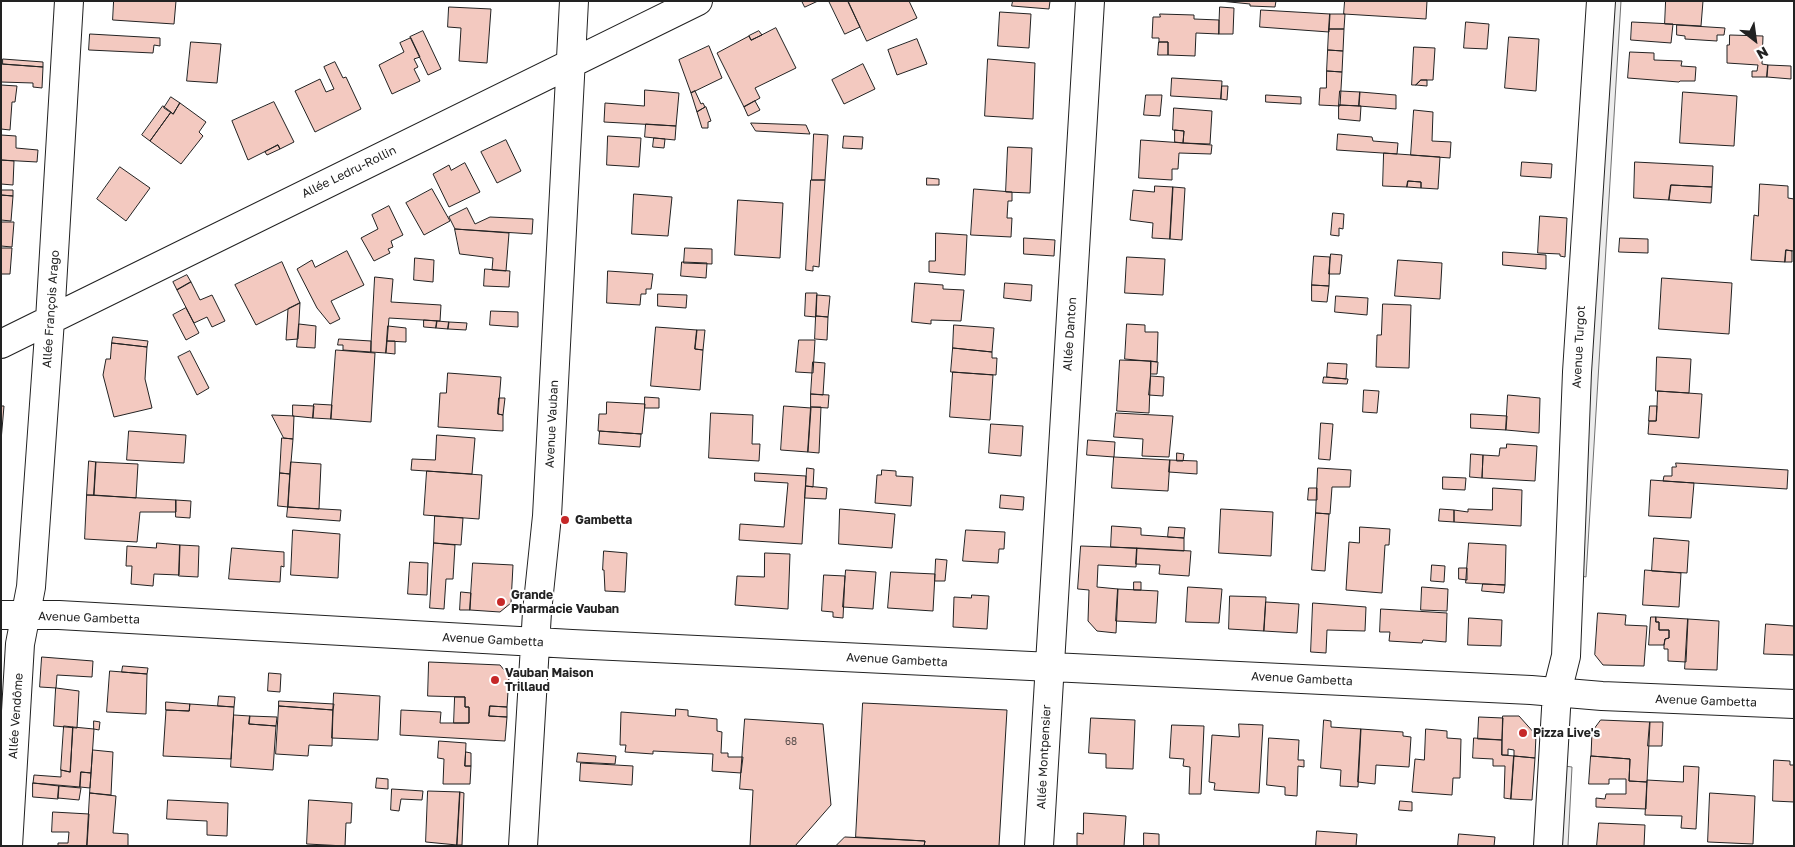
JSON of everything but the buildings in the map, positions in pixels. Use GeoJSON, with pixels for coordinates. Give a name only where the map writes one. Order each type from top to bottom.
{"type":"FeatureCollection","features":[{"type":"Feature","properties":{"kind":"street","name":"Allée François Arago"},"geometry":{"type":"LineString","coordinates":[[13,615],[31,587],[50,320],[69,1]]}},
{"type":"Feature","properties":{"kind":"street","name":"Avenue Vauban"},"geometry":{"type":"LineString","coordinates":[[523,846],[535,642],[547,516],[574,1]]}},
{"type":"Feature","properties":{"kind":"street","name":"Allée Ledru-Rollin"},"geometry":{"type":"LineString","coordinates":[[1,344],[698,1]]}},
{"type":"Feature","properties":{"kind":"street","name":"Allée Danton"},"geometry":{"type":"LineString","coordinates":[[1049,667],[1090,1]]}},
{"type":"Feature","properties":{"kind":"street","name":"Avenue Turgot"},"geometry":{"type":"LineString","coordinates":[[1548,846],[1557,692],[1566,656],[1577,372],[1601,1]]}},
{"type":"Feature","properties":{"kind":"street","name":"Avenue Gambetta"},"geometry":{"type":"LineString","coordinates":[[13,615],[69,616],[535,642],[1794,704]]}},
{"type":"Feature","properties":{"kind":"street","name":"Allée Vendôme"},"geometry":{"type":"LineString","coordinates":[[8,846],[20,644],[13,615]]}},
{"type":"Feature","properties":{"kind":"street","name":"Allée Montpensier"},"geometry":{"type":"LineString","coordinates":[[1039,846],[1049,667]]}},
{"type":"Feature","properties":{"kind":"shaded area"},"geometry":{"type":"Polygon","coordinates":[[[1610,1],[1621,1],[1586,577],[1577,575],[1610,1]]]}},
{"type":"Feature","properties":{"kind":"shaded area"},"geometry":{"type":"Polygon","coordinates":[[[1564,766],[1572,767],[1568,846],[1560,846],[1564,766]]]}},
{"type":"Feature","properties":{"kind":"place","name":"Gambetta"},"geometry":{"type":"Point","coordinates":[565,520]}},
{"type":"Feature","properties":{"kind":"place","name":"Grande Pharmacie Vauban"},"geometry":{"type":"Point","coordinates":[501,602]}},
{"type":"Feature","properties":{"kind":"place","name":"Vauban Maison Trillaud"},"geometry":{"type":"Point","coordinates":[495,680]}},
{"type":"Feature","properties":{"kind":"place","name":"Pizza Live's"},"geometry":{"type":"Point","coordinates":[1523,733]}}]}
